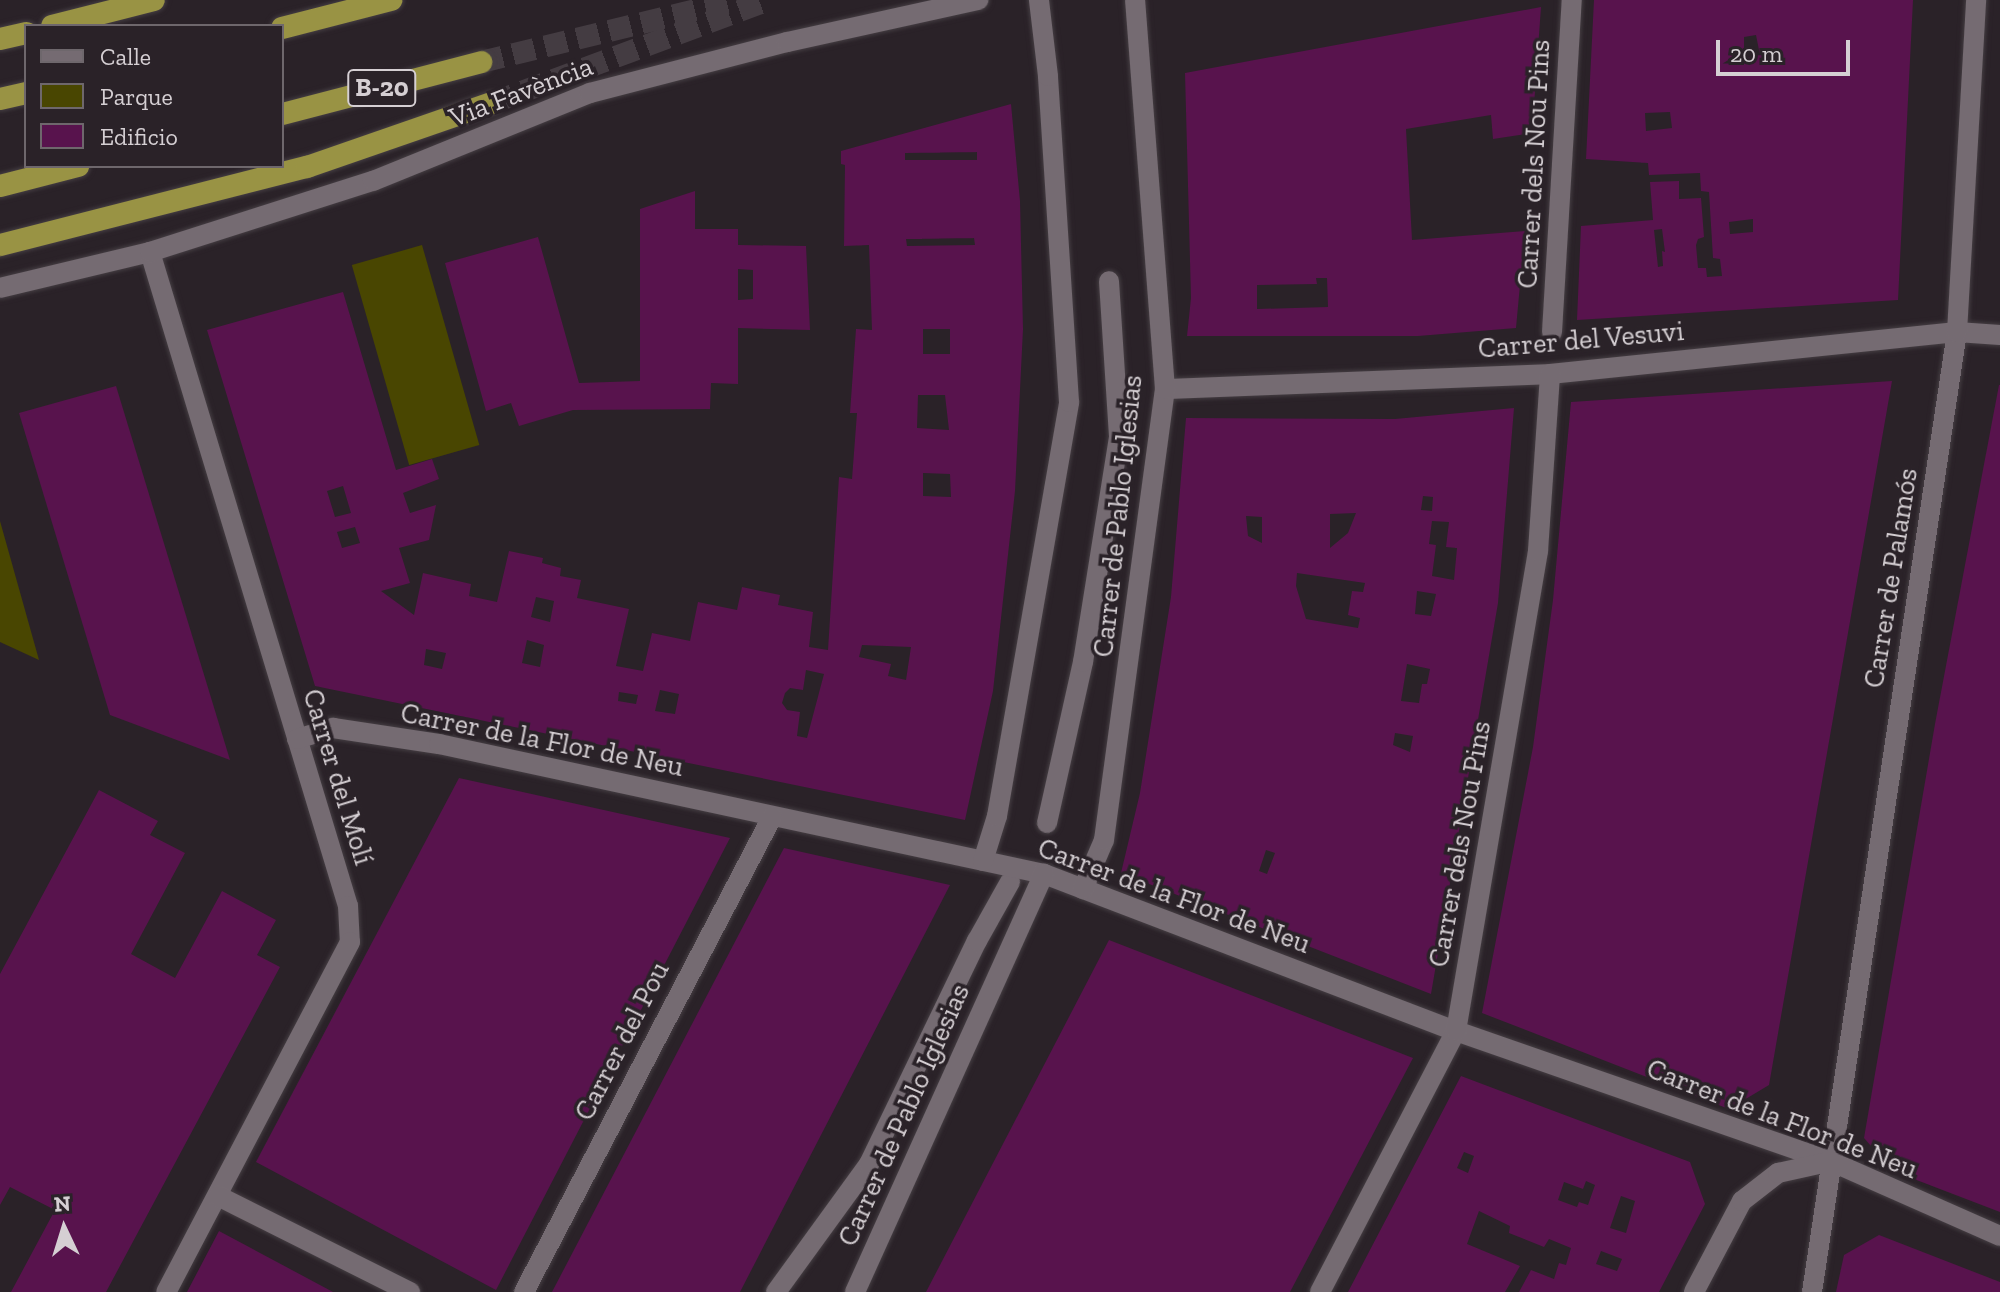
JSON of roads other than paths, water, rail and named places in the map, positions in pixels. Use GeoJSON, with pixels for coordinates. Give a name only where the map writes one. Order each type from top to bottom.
{"type":"FeatureCollection","features":[{"type":"Feature","properties":{"kind":"highway"},"geometry":{"type":"LineString","coordinates":[[60,24],[154,0]]}},
{"type":"Feature","properties":{"kind":"highway"},"geometry":{"type":"LineString","coordinates":[[284,27],[391,0]]}},
{"type":"Feature","properties":{"kind":"highway"},"geometry":{"type":"LineString","coordinates":[[0,39],[24,33]]}},
{"type":"Feature","properties":{"kind":"highway","name":"B-20"},"geometry":{"type":"LineString","coordinates":[[284,113],[481,62]]}},
{"type":"Feature","properties":{"kind":"highway"},"geometry":{"type":"LineString","coordinates":[[0,99],[24,93]]}},
{"type":"Feature","properties":{"kind":"highway"},"geometry":{"type":"LineString","coordinates":[[0,245],[307,167],[492,103]]}},
{"type":"Feature","properties":{"kind":"highway"},"geometry":{"type":"LineString","coordinates":[[0,186],[70,168]]}},
{"type":"Feature","properties":{"kind":"street","name":"Via Favència"},"geometry":{"type":"LineString","coordinates":[[0,288],[150,252],[373,181],[590,93],[787,42],[978,0]]}},
{"type":"Feature","properties":{"kind":"street"},"geometry":{"type":"LineString","coordinates":[[983,861],[997,816],[1069,402],[1048,76],[1039,0]]}},
{"type":"Feature","properties":{"kind":"street","name":"Carrer de Pablo Iglesias"},"geometry":{"type":"LineString","coordinates":[[1083,889],[1104,840],[1165,389],[1135,0]]}},
{"type":"Feature","properties":{"kind":"street","name":"Carrer dels Nou Pins"},"geometry":{"type":"LineString","coordinates":[[1552,332],[1572,0]]}},
{"type":"Feature","properties":{"kind":"street","name":"Carrer de Palamós"},"geometry":{"type":"LineString","coordinates":[[1812,1292],[1823,1236],[1830,1161],[1957,332],[1976,0]]}},
{"type":"Feature","properties":{"kind":"street","name":"Carrer del Molí"},"geometry":{"type":"LineString","coordinates":[[150,252],[348,906],[350,942],[166,1292]]}},
{"type":"Feature","properties":{"kind":"street","name":"Carrer de Pablo Iglesias"},"geometry":{"type":"LineString","coordinates":[[1047,823],[1083,662],[1119,436],[1109,281]]}},
{"type":"Feature","properties":{"kind":"street","name":"Carrer del Vesuvi"},"geometry":{"type":"LineString","coordinates":[[1165,389],[1550,374],[1957,332],[2000,335]]}},
{"type":"Feature","properties":{"kind":"street","name":"Carrer dels Nou Pins"},"geometry":{"type":"LineString","coordinates":[[1320,1292],[1456,1031],[1538,551],[1550,374]]}},
{"type":"Feature","properties":{"kind":"street","name":"Carrer de la Flor de Neu"},"geometry":{"type":"LineString","coordinates":[[297,739],[333,728],[439,744],[1044,874],[1456,1031],[1830,1161],[2000,1236]]}},
{"type":"Feature","properties":{"kind":"street","name":"Carrer del Pou"},"geometry":{"type":"LineString","coordinates":[[524,1292],[772,817]]}},
{"type":"Feature","properties":{"kind":"street","name":"Carrer de Pablo Iglesias"},"geometry":{"type":"LineString","coordinates":[[855,1292],[1044,874]]}},
{"type":"Feature","properties":{"kind":"street","name":"Carrer de Pablo Iglesias"},"geometry":{"type":"LineString","coordinates":[[776,1292],[869,1164],[977,941],[1010,882]]}},
{"type":"Feature","properties":{"kind":"street"},"geometry":{"type":"LineString","coordinates":[[1694,1292],[1742,1201],[1778,1173],[1830,1161]]}},
{"type":"Feature","properties":{"kind":"street"},"geometry":{"type":"LineString","coordinates":[[218,1196],[410,1292]]}},
{"type":"Feature","properties":{"kind":"tunnel"},"geometry":{"type":"LineString","coordinates":[[492,103],[769,0]]}},
{"type":"Feature","properties":{"kind":"tunnel"},"geometry":{"type":"LineString","coordinates":[[481,62],[733,1]]}}]}
